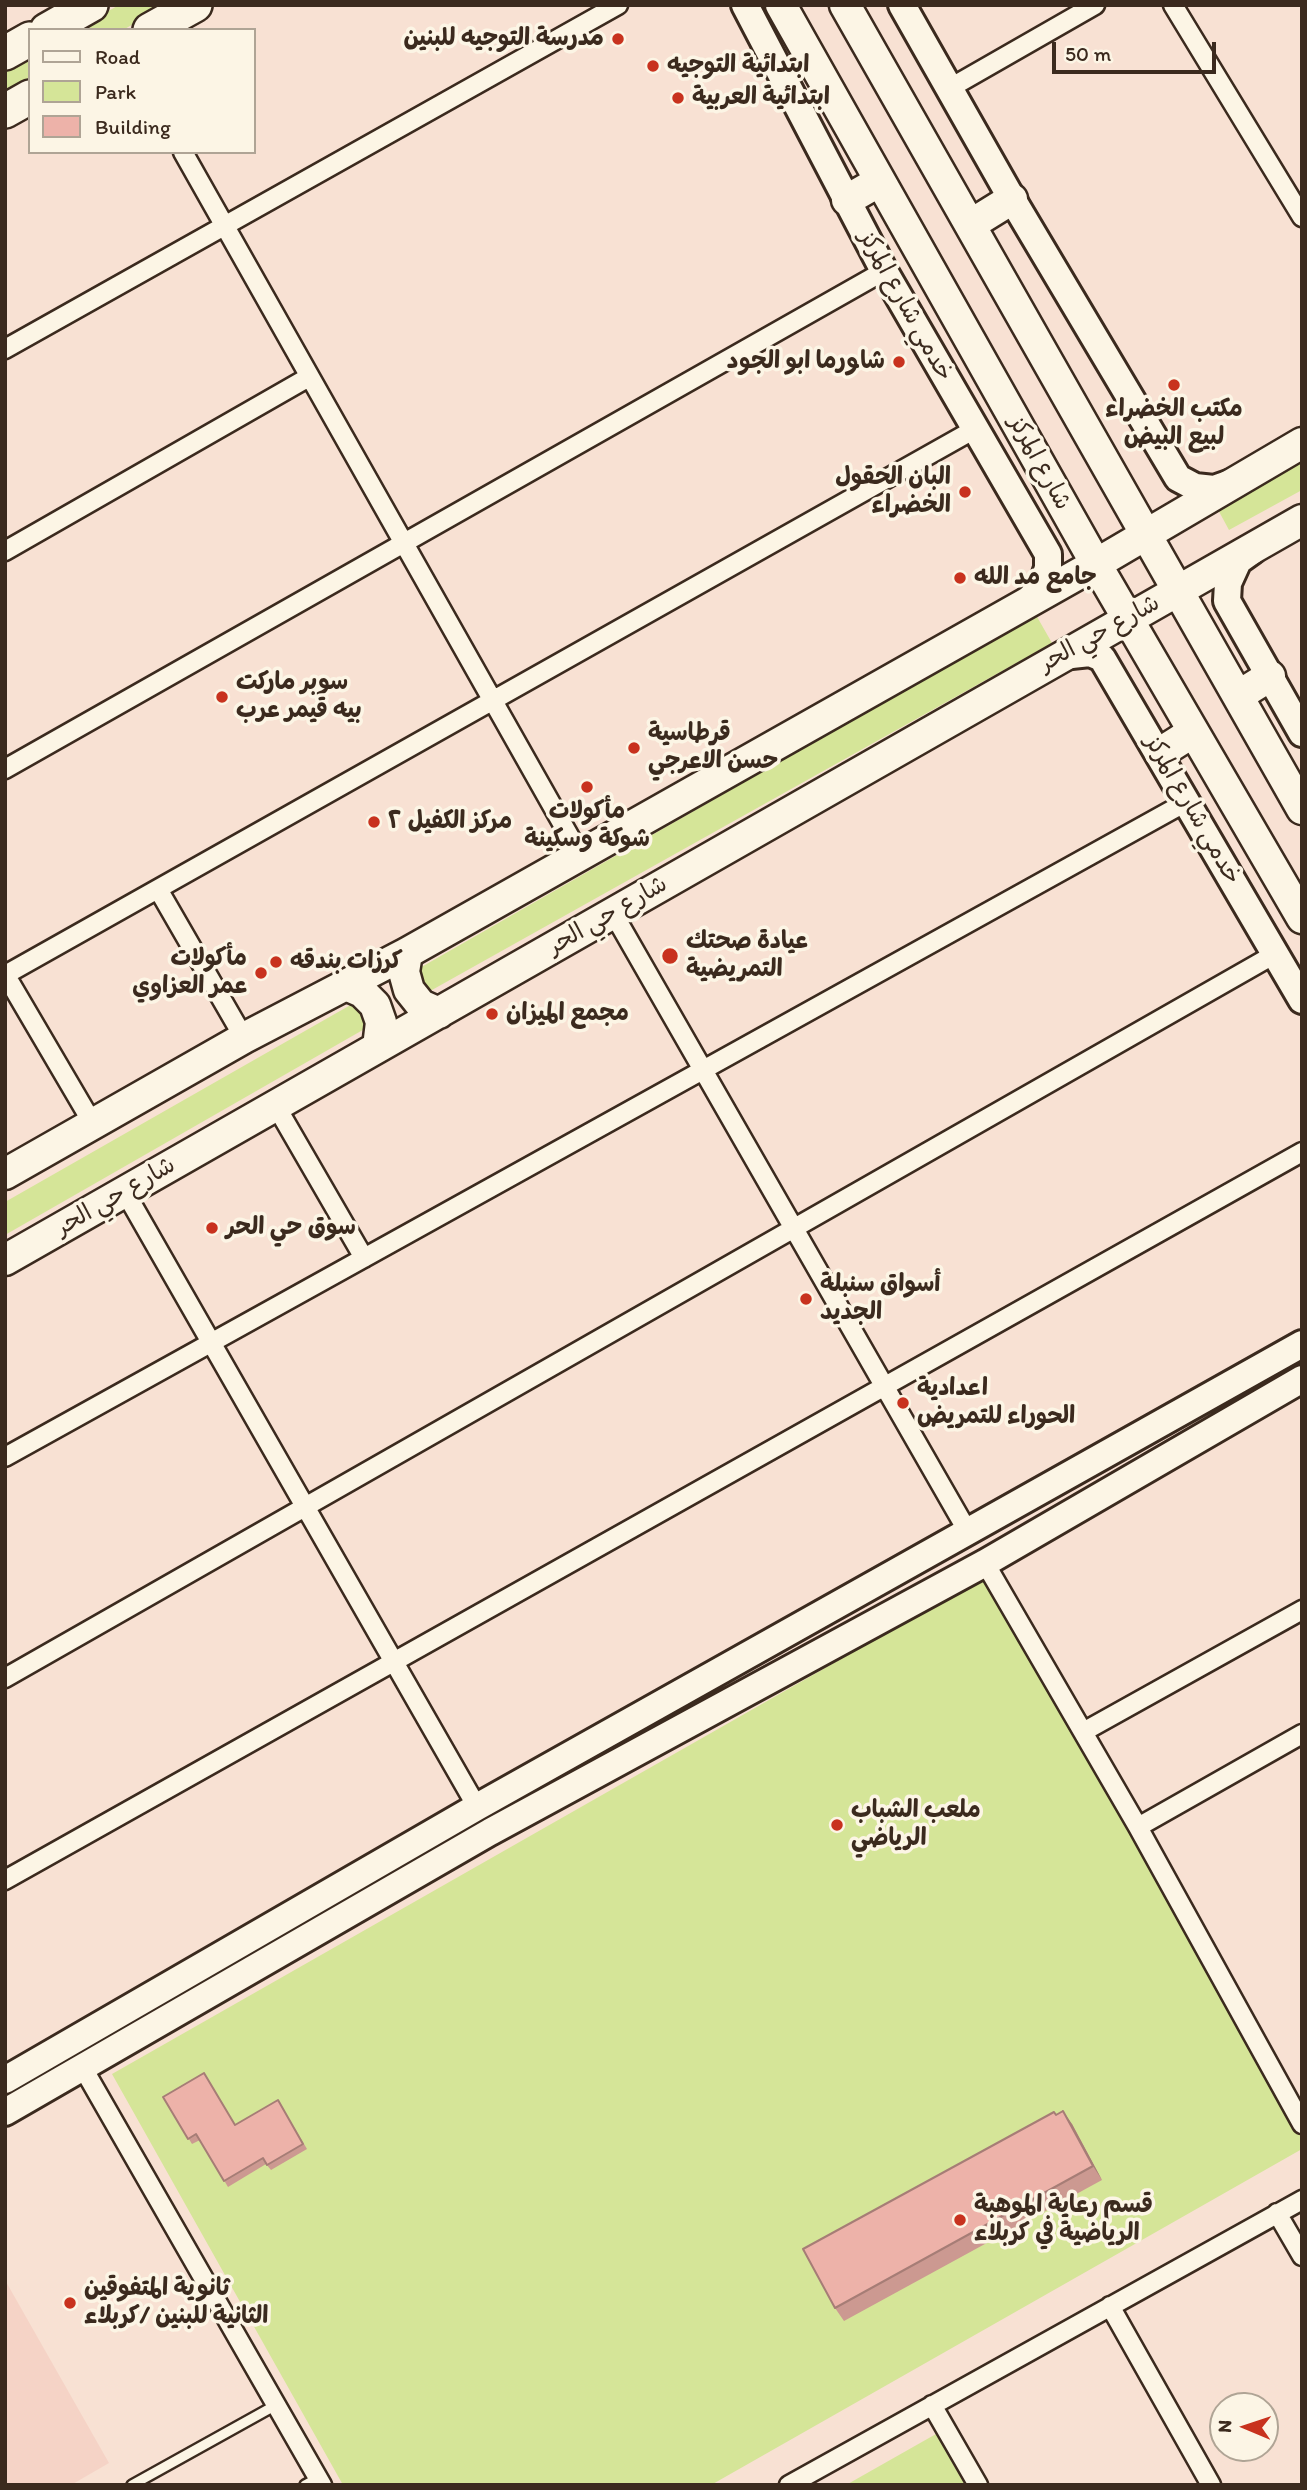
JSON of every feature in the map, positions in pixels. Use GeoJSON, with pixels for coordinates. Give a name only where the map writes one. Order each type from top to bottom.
{"type":"FeatureCollection","features":[{"type":"Feature","properties":{"kind":"highway"},"geometry":{"type":"LineString","coordinates":[[51,28],[91,5]]}},
{"type":"Feature","properties":{"kind":"highway"},"geometry":{"type":"LineString","coordinates":[[154,28],[194,5]]}},
{"type":"Feature","properties":{"kind":"highway"},"geometry":{"type":"LineString","coordinates":[[5,53],[28,40]]}},
{"type":"Feature","properties":{"kind":"highway"},"geometry":{"type":"LineString","coordinates":[[5,111],[28,98]]}},
{"type":"Feature","properties":{"kind":"main road","name":"شارع المركز"},"geometry":{"type":"LineString","coordinates":[[781,5],[1096,564],[1302,918]]}},
{"type":"Feature","properties":{"kind":"main road"},"geometry":{"type":"LineString","coordinates":[[845,5],[1302,809]]}},
{"type":"Feature","properties":{"kind":"main road"},"geometry":{"type":"LineString","coordinates":[[847,200],[880,181]]}},
{"type":"Feature","properties":{"kind":"main road"},"geometry":{"type":"LineString","coordinates":[[970,225],[1012,199]]}},
{"type":"Feature","properties":{"kind":"main road"},"geometry":{"type":"LineString","coordinates":[[5,1174],[244,1038],[407,953],[1096,564],[1302,443]]}},
{"type":"Feature","properties":{"kind":"main road","name":"شارع حي الحر"},"geometry":{"type":"LineString","coordinates":[[5,1260],[1302,520]]}},
{"type":"Feature","properties":{"kind":"main road"},"geometry":{"type":"LineString","coordinates":[[1238,696],[1270,676]]}},
{"type":"Feature","properties":{"kind":"main road"},"geometry":{"type":"LineString","coordinates":[[1160,753],[1193,732]]}},
{"type":"Feature","properties":{"kind":"main road"},"geometry":{"type":"LineString","coordinates":[[407,953],[404,972],[409,990],[421,1005],[439,1013]]}},
{"type":"Feature","properties":{"kind":"main road"},"geometry":{"type":"LineString","coordinates":[[346,985],[362,992],[375,1005],[381,1022],[378,1047]]}},
{"type":"Feature","properties":{"kind":"street"},"geometry":{"type":"LineString","coordinates":[[5,348],[618,5]]}},
{"type":"Feature","properties":{"kind":"street","name":"خدمي شارع المركز"},"geometry":{"type":"LineString","coordinates":[[745,5],[884,271],[1048,554],[1048,568],[1042,585],[1028,601]]}},
{"type":"Feature","properties":{"kind":"street"},"geometry":{"type":"LineString","coordinates":[[902,5],[1012,199],[1178,478],[1195,487],[1214,489],[1236,482]]}},
{"type":"Feature","properties":{"kind":"street"},"geometry":{"type":"LineString","coordinates":[[950,88],[1095,5]]}},
{"type":"Feature","properties":{"kind":"street"},"geometry":{"type":"LineString","coordinates":[[1173,5],[1302,217]]}},
{"type":"Feature","properties":{"kind":"street"},"geometry":{"type":"LineString","coordinates":[[184,154],[580,855]]}},
{"type":"Feature","properties":{"kind":"street"},"geometry":{"type":"LineString","coordinates":[[5,769],[884,271]]}},
{"type":"Feature","properties":{"kind":"street"},"geometry":{"type":"LineString","coordinates":[[5,551],[309,377]]}},
{"type":"Feature","properties":{"kind":"street"},"geometry":{"type":"LineString","coordinates":[[93,1124],[5,974],[975,429]]}},
{"type":"Feature","properties":{"kind":"street"},"geometry":{"type":"LineString","coordinates":[[1262,543],[1238,561],[1228,583],[1227,601],[1302,733]]}},
{"type":"Feature","properties":{"kind":"street","name":"خدمي شارع المركز"},"geometry":{"type":"LineString","coordinates":[[1060,656],[1090,653],[1102,658],[1160,753],[1302,1000]]}},
{"type":"Feature","properties":{"kind":"street"},"geometry":{"type":"LineString","coordinates":[[5,1457],[1188,802]]}},
{"type":"Feature","properties":{"kind":"street"},"geometry":{"type":"LineString","coordinates":[[158,889],[244,1038]]}},
{"type":"Feature","properties":{"kind":"street"},"geometry":{"type":"LineString","coordinates":[[612,913],[968,1532]]}},
{"type":"Feature","properties":{"kind":"street"},"geometry":{"type":"LineString","coordinates":[[5,1678],[1275,954]]}},
{"type":"Feature","properties":{"kind":"street"},"geometry":{"type":"LineString","coordinates":[[276,1106],[364,1258]]}},
{"type":"Feature","properties":{"kind":"street"},"geometry":{"type":"LineString","coordinates":[[5,1880],[1302,1152]]}},
{"type":"Feature","properties":{"kind":"street"},"geometry":{"type":"LineString","coordinates":[[125,1192],[477,1807]]}},
{"type":"Feature","properties":{"kind":"street"},"geometry":{"type":"LineString","coordinates":[[5,2080],[477,1807],[1302,1344]]}},
{"type":"Feature","properties":{"kind":"street"},"geometry":{"type":"LineString","coordinates":[[5,2112],[490,1832],[985,1563],[1302,1379]]}},
{"type":"Feature","properties":{"kind":"street"},"geometry":{"type":"LineString","coordinates":[[985,1563],[1138,1828],[1302,2124]]}},
{"type":"Feature","properties":{"kind":"street"},"geometry":{"type":"LineString","coordinates":[[1083,1732],[1302,1610]]}},
{"type":"Feature","properties":{"kind":"street"},"geometry":{"type":"LineString","coordinates":[[1138,1828],[1302,1734]]}},
{"type":"Feature","properties":{"kind":"street"},"geometry":{"type":"LineString","coordinates":[[239,1945],[253,1969]]}},
{"type":"Feature","properties":{"kind":"street"},"geometry":{"type":"LineString","coordinates":[[83,2068],[276,2405],[315,2483]]}},
{"type":"Feature","properties":{"kind":"street"},"geometry":{"type":"LineString","coordinates":[[789,2485],[1302,2200]]}},
{"type":"Feature","properties":{"kind":"street"},"geometry":{"type":"LineString","coordinates":[[1277,2213],[1302,2256]]}},
{"type":"Feature","properties":{"kind":"street"},"geometry":{"type":"LineString","coordinates":[[1110,2306],[1211,2485]]}},
{"type":"Feature","properties":{"kind":"street"},"geometry":{"type":"LineString","coordinates":[[932,2405],[978,2485]]}},
{"type":"Feature","properties":{"kind":"lane"},"geometry":{"type":"LineString","coordinates":[[132,2485],[276,2405]]}},
{"type":"Feature","properties":{"kind":"shaded area"},"geometry":{"type":"Polygon","coordinates":[[[5,2280],[109,2463],[71,2485],[5,2485],[5,2280]]]}},
{"type":"Feature","properties":{"kind":"green space"},"geometry":{"type":"Polygon","coordinates":[[[119,5],[166,5],[126,28],[79,28],[119,5]]]}},
{"type":"Feature","properties":{"kind":"green space"},"geometry":{"type":"Polygon","coordinates":[[[28,56],[28,83],[5,96],[5,69],[28,56]]]}},
{"type":"Feature","properties":{"kind":"green space"},"geometry":{"type":"Polygon","coordinates":[[[1302,458],[1302,490],[1229,530],[1216,506],[1302,458]]]}},
{"type":"Feature","properties":{"kind":"green space"},"geometry":{"type":"Polygon","coordinates":[[[1036,615],[1052,643],[423,995],[411,973],[1036,615]]]}},
{"type":"Feature","properties":{"kind":"green space"},"geometry":{"type":"Polygon","coordinates":[[[354,1003],[368,1027],[5,1235],[5,1202],[354,1003]]]}},
{"type":"Feature","properties":{"kind":"green space","name":"ملعب الشباب الرياضي"},"geometry":{"type":"Polygon","coordinates":[[[985,1577],[1302,2139],[1302,2149],[711,2485],[343,2485],[112,2074],[985,1577]]]}},
{"type":"Feature","properties":{"kind":"green space"},"geometry":{"type":"Polygon","coordinates":[[[936,2434],[965,2485],[846,2485],[936,2434]]]}},
{"type":"Feature","properties":{"kind":"building"},"geometry":{"type":"Polygon","coordinates":[[[204,2073],[235,2125],[278,2100],[303,2144],[267,2165],[263,2158],[224,2181],[196,2134],[188,2139],[163,2097],[204,2073]]]}},
{"type":"Feature","properties":{"kind":"building"},"geometry":{"type":"Polygon","coordinates":[[[1063,2111],[1093,2166],[835,2308],[803,2249],[1054,2112],[1056,2115],[1063,2111]]]}},
{"type":"Feature","properties":{"kind":"place","name":"مدرسة التوجيه للبنين"},"geometry":{"type":"Point","coordinates":[618,39]}},
{"type":"Feature","properties":{"kind":"place","name":"ابتدائية التوجيه"},"geometry":{"type":"Point","coordinates":[653,66]}},
{"type":"Feature","properties":{"kind":"place","name":"ابتدائية العربية"},"geometry":{"type":"Point","coordinates":[678,98]}},
{"type":"Feature","properties":{"kind":"place","name":"شاورما ابو الجود"},"geometry":{"type":"Point","coordinates":[899,362]}},
{"type":"Feature","properties":{"kind":"place","name":"مكتب الخضراء لبيع البيض"},"geometry":{"type":"Point","coordinates":[1174,385]}},
{"type":"Feature","properties":{"kind":"place","name":"البان الحقول الخضراء"},"geometry":{"type":"Point","coordinates":[965,492]}},
{"type":"Feature","properties":{"kind":"place","name":"جامع مد الله"},"geometry":{"type":"Point","coordinates":[960,578]}},
{"type":"Feature","properties":{"kind":"place","name":"سوبر ماركت بيه قيمر عرب"},"geometry":{"type":"Point","coordinates":[222,697]}},
{"type":"Feature","properties":{"kind":"place","name":"قرطاسية حسن الاعرجي"},"geometry":{"type":"Point","coordinates":[634,748]}},
{"type":"Feature","properties":{"kind":"place","name":"مأكولات شوكة وسكينة"},"geometry":{"type":"Point","coordinates":[587,787]}},
{"type":"Feature","properties":{"kind":"place","name":"مركز الكفيل ٢"},"geometry":{"type":"Point","coordinates":[374,822]}},
{"type":"Feature","properties":{"kind":"place","name":"عيادة صحتك التمريضية"},"geometry":{"type":"Point","coordinates":[670,956]}},
{"type":"Feature","properties":{"kind":"place","name":"كرزات بندقه"},"geometry":{"type":"Point","coordinates":[276,962]}},
{"type":"Feature","properties":{"kind":"place","name":"مأكولات عمر العزاوي"},"geometry":{"type":"Point","coordinates":[261,973]}},
{"type":"Feature","properties":{"kind":"place","name":"مجمع الميزان"},"geometry":{"type":"Point","coordinates":[492,1014]}},
{"type":"Feature","properties":{"kind":"place","name":"سوق حي الحر"},"geometry":{"type":"Point","coordinates":[212,1228]}},
{"type":"Feature","properties":{"kind":"place","name":"أسواق سنبلة الجديد"},"geometry":{"type":"Point","coordinates":[806,1299]}},
{"type":"Feature","properties":{"kind":"place","name":"اعدادية الحوراء للتمريض"},"geometry":{"type":"Point","coordinates":[903,1403]}},
{"type":"Feature","properties":{"kind":"place","name":"ملعب الشباب الرياضي"},"geometry":{"type":"Point","coordinates":[837,1825]}},
{"type":"Feature","properties":{"kind":"place","name":"قسم رعاية الموهبة الرياضية في كربلاء"},"geometry":{"type":"Point","coordinates":[960,2220]}},
{"type":"Feature","properties":{"kind":"place","name":"ثانوية المتفوقين الثانية للبنين /كربلاء"},"geometry":{"type":"Point","coordinates":[70,2303]}}]}
